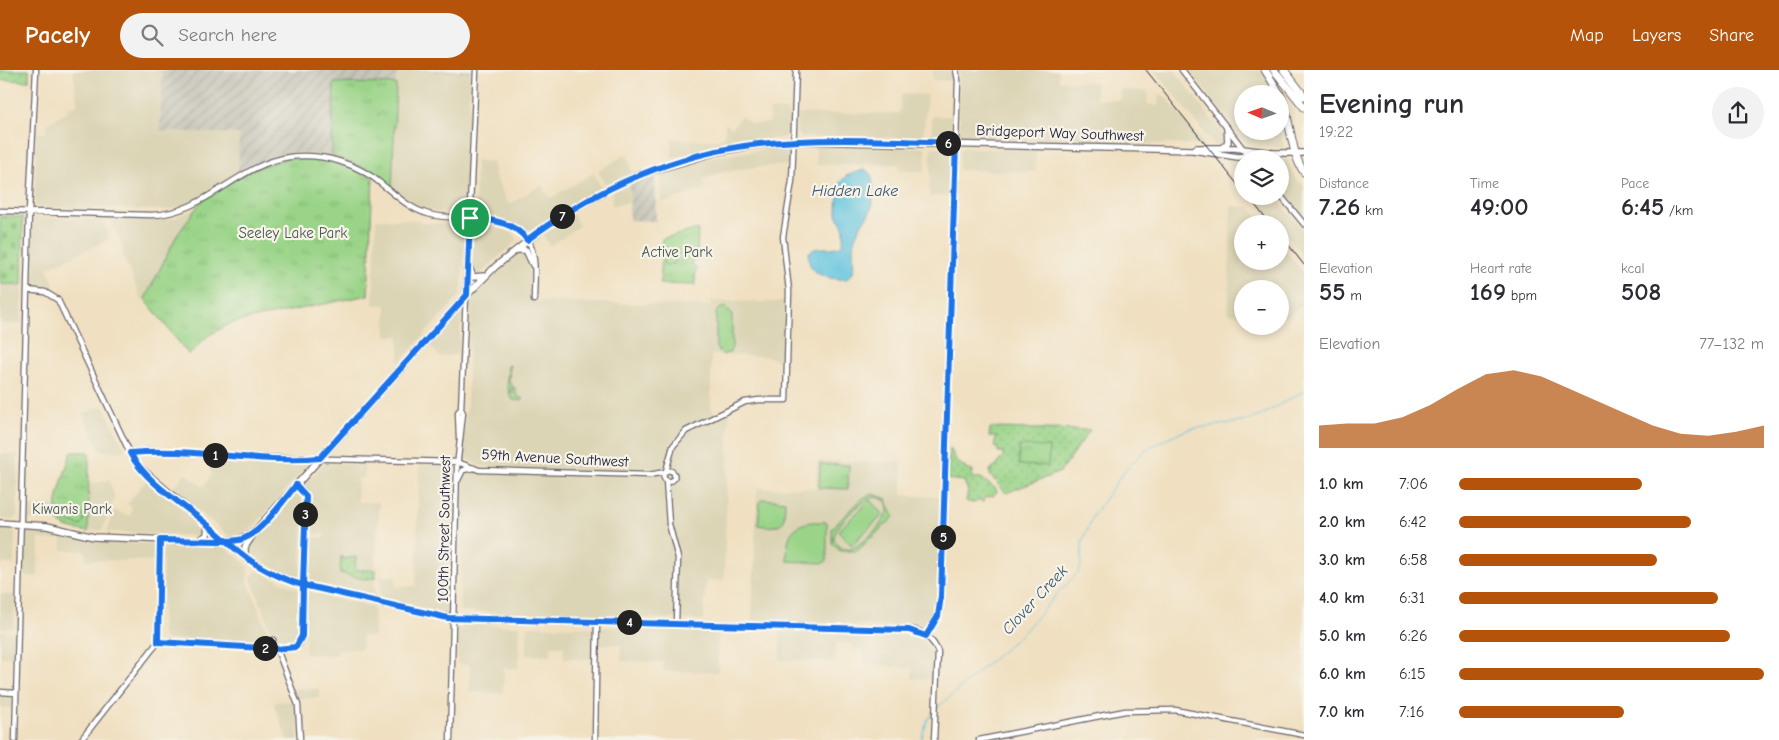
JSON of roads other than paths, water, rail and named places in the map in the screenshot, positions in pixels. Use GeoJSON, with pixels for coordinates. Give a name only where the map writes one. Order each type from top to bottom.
{"type":"FeatureCollection","features":[{"type":"Feature","properties":{"kind":"highway"},"geometry":{"type":"LineString","coordinates":[[1265,70],[1274,85]]}},
{"type":"Feature","properties":{"kind":"highway"},"geometry":{"type":"LineString","coordinates":[[1274,70],[1304,107]]}},
{"type":"Feature","properties":{"kind":"highway"},"geometry":{"type":"LineString","coordinates":[[1284,70],[1304,96]]}},
{"type":"Feature","properties":{"kind":"highway"},"geometry":{"type":"LineString","coordinates":[[1289,70],[1304,88]]}},
{"type":"Feature","properties":{"kind":"highway"},"geometry":{"type":"LineString","coordinates":[[1289,118],[1300,153],[1299,165],[1304,172]]}},
{"type":"Feature","properties":{"kind":"main road"},"geometry":{"type":"LineString","coordinates":[[1222,148],[1228,142],[1227,128]]}},
{"type":"Feature","properties":{"kind":"main road","name":"Bridgeport Way Southwest"},"geometry":{"type":"LineString","coordinates":[[0,523],[47,526],[94,537],[198,541],[242,539],[256,531],[467,295],[490,272],[527,240],[582,204],[621,183],[649,171],[717,152],[794,142],[956,143],[1193,150],[1234,156]]}},
{"type":"Feature","properties":{"kind":"main road","name":"Bridgeport Way Southwest"},"geometry":{"type":"LineString","coordinates":[[1193,150],[1197,148],[1243,148],[1251,150]]}},
{"type":"Feature","properties":{"kind":"main road"},"geometry":{"type":"LineString","coordinates":[[510,254],[525,249],[533,265]]}},
{"type":"Feature","properties":{"kind":"main road"},"geometry":{"type":"LineString","coordinates":[[468,265],[474,278],[481,278],[490,272]]}},
{"type":"Feature","properties":{"kind":"main road"},"geometry":{"type":"LineString","coordinates":[[198,541],[207,536],[208,525]]}},
{"type":"Feature","properties":{"kind":"main road"},"geometry":{"type":"LineString","coordinates":[[245,557],[246,543],[256,531]]}},
{"type":"Feature","properties":{"kind":"street"},"geometry":{"type":"LineString","coordinates":[[15,740],[29,212],[36,70]]}},
{"type":"Feature","properties":{"kind":"street","name":"100th Street Southwest"},"geometry":{"type":"LineString","coordinates":[[450,740],[459,438],[458,412],[461,409],[467,295],[476,70]]}},
{"type":"Feature","properties":{"kind":"street"},"geometry":{"type":"LineString","coordinates":[[676,623],[678,558],[670,528],[665,479],[665,471],[671,450],[679,437],[686,431],[741,404],[757,400],[786,400],[789,291],[783,237],[792,181],[796,70]]}},
{"type":"Feature","properties":{"kind":"street"},"geometry":{"type":"LineString","coordinates":[[926,636],[938,616],[941,596],[958,80],[956,70]]}},
{"type":"Feature","properties":{"kind":"street"},"geometry":{"type":"LineString","coordinates":[[1182,70],[1243,148]]}},
{"type":"Feature","properties":{"kind":"street"},"geometry":{"type":"LineString","coordinates":[[0,211],[169,214],[196,204],[259,166],[286,158],[307,156],[340,161],[362,171],[402,202],[421,212],[441,217],[494,221],[508,225],[520,232],[527,240],[533,265],[534,300]]}},
{"type":"Feature","properties":{"kind":"street"},"geometry":{"type":"LineString","coordinates":[[1288,205],[1304,224]]}},
{"type":"Feature","properties":{"kind":"street"},"geometry":{"type":"LineString","coordinates":[[27,290],[48,293],[58,300],[130,453],[144,471],[245,557],[280,577],[303,585],[414,611],[454,618],[912,630],[926,636],[933,642],[938,652],[934,740]]}},
{"type":"Feature","properties":{"kind":"street"},"geometry":{"type":"LineString","coordinates":[[668,501],[672,481],[675,476],[671,465],[671,450]]}},
{"type":"Feature","properties":{"kind":"street","name":"59th Avenue Southwest"},"geometry":{"type":"LineString","coordinates":[[130,453],[148,451],[307,459],[458,462],[478,470],[649,475],[672,481]]}},
{"type":"Feature","properties":{"kind":"street"},"geometry":{"type":"LineString","coordinates":[[307,459],[310,470]]}},
{"type":"Feature","properties":{"kind":"street"},"geometry":{"type":"LineString","coordinates":[[457,481],[464,469],[478,470]]}},
{"type":"Feature","properties":{"kind":"street","name":"59th Avenue Southwest"},"geometry":{"type":"LineString","coordinates":[[649,475],[673,471]]}},
{"type":"Feature","properties":{"kind":"street"},"geometry":{"type":"LineString","coordinates":[[158,642],[277,649],[292,649],[297,646],[302,636],[306,496],[296,485]]}},
{"type":"Feature","properties":{"kind":"street"},"geometry":{"type":"LineString","coordinates":[[81,740],[158,642],[160,540]]}},
{"type":"Feature","properties":{"kind":"street"},"geometry":{"type":"LineString","coordinates":[[595,740],[597,622]]}},
{"type":"Feature","properties":{"kind":"street"},"geometry":{"type":"LineString","coordinates":[[266,648],[273,640]]}},
{"type":"Feature","properties":{"kind":"street"},"geometry":{"type":"LineString","coordinates":[[277,649],[298,705],[300,740]]}},
{"type":"Feature","properties":{"kind":"street"},"geometry":{"type":"LineString","coordinates":[[0,692],[16,692]]}},
{"type":"Feature","properties":{"kind":"street"},"geometry":{"type":"LineString","coordinates":[[979,740],[1125,711],[1157,709],[1175,710],[1304,735]]}},
{"type":"Feature","properties":{"kind":"street"},"geometry":{"type":"LineString","coordinates":[[935,720],[938,740]]}},
{"type":"Feature","properties":{"kind":"water","name":"Hidden Lake"},"geometry":{"type":"Polygon","coordinates":[[[863,170],[868,171],[872,176],[873,203],[855,238],[853,273],[847,279],[826,277],[815,271],[811,266],[809,252],[817,248],[835,248],[843,244],[844,229],[837,214],[838,185],[846,176],[863,170]]]}},
{"type":"Feature","properties":{"kind":"waterway","name":"Clover Creek"},"geometry":{"type":"LineString","coordinates":[[937,708],[1023,633],[1078,573],[1081,565],[1082,542],[1093,516],[1125,470],[1145,450],[1190,429],[1241,422],[1260,416],[1304,391]]}},
{"type":"Feature","properties":{"kind":"waterway","name":"Clover Creek"},"geometry":{"type":"LineString","coordinates":[[921,740],[928,719],[933,713]]}},
{"type":"Feature","properties":{"kind":"railway"},"geometry":{"type":"LineString","coordinates":[[1146,70],[1234,180]]}},
{"type":"Feature","properties":{"kind":"railway"},"geometry":{"type":"LineString","coordinates":[[1255,205],[1263,215]]}},
{"type":"Feature","properties":{"kind":"railway"},"geometry":{"type":"LineString","coordinates":[[1289,246],[1304,265]]}},
{"type":"Feature","properties":{"kind":"park label","name":"Seeley Lake Park"},"geometry":{"type":"Point","coordinates":[293,233]}},
{"type":"Feature","properties":{"kind":"park label","name":"Active Park"},"geometry":{"type":"Point","coordinates":[677,252]}},
{"type":"Feature","properties":{"kind":"park label","name":"Kiwanis Park"},"geometry":{"type":"Point","coordinates":[72,509]}}]}
